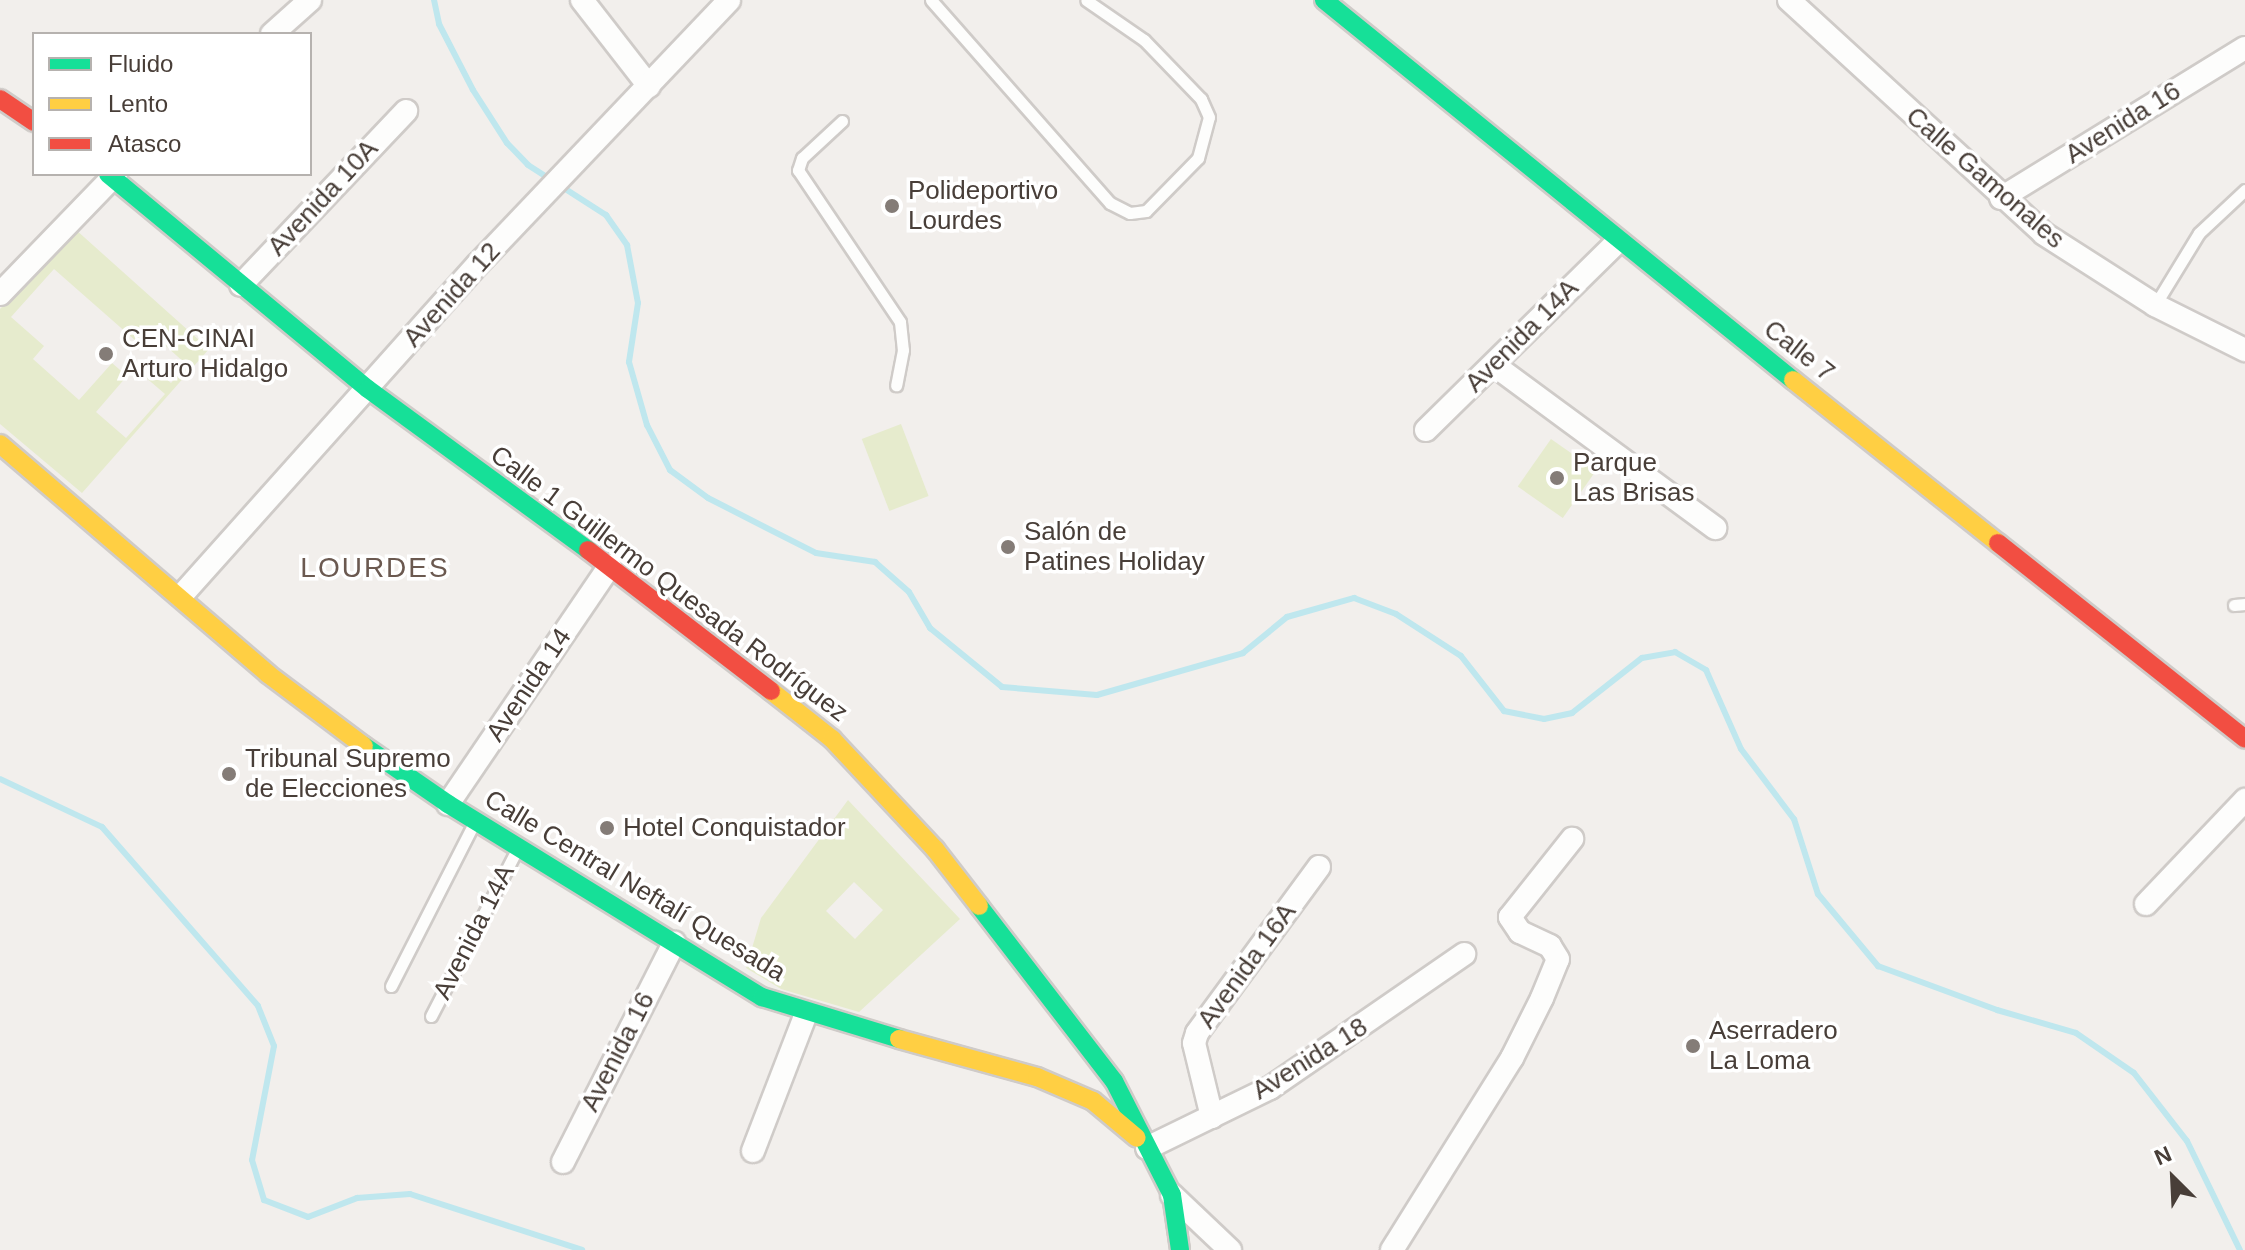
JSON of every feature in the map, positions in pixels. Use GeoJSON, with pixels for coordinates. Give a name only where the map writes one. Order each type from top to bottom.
{"type":"FeatureCollection","features":[{"type":"Feature","properties":{"kind":"main road","name":"Calle 7"},"geometry":{"type":"LineString","coordinates":[[1324,0],[1618,241],[2245,739]]}},
{"type":"Feature","properties":{"kind":"main road"},"geometry":{"type":"LineString","coordinates":[[0,99],[32,121]]}},
{"type":"Feature","properties":{"kind":"main road","name":"Calle 1 Guillermo Quesada Rodríguez"},"geometry":{"type":"LineString","coordinates":[[113,176],[368,389],[610,566],[832,739],[935,849],[1114,1081],[1172,1195],[1180,1250]]}},
{"type":"Feature","properties":{"kind":"main road","name":"Calle Central Neftalí Quesada"},"geometry":{"type":"LineString","coordinates":[[0,444],[181,596],[268,674],[475,821],[762,997],[806,1014],[1037,1077],[1103,1107],[1147,1148]]}},
{"type":"Feature","properties":{"kind":"main road"},"geometry":{"type":"LineString","coordinates":[[1037,1077],[1067,1061],[1072,1028]]}},
{"type":"Feature","properties":{"kind":"street"},"geometry":{"type":"LineString","coordinates":[[274,32],[310,0]]}},
{"type":"Feature","properties":{"kind":"street"},"geometry":{"type":"LineString","coordinates":[[582,0],[649,86]]}},
{"type":"Feature","properties":{"kind":"street","name":"Avenida 12"},"geometry":{"type":"LineString","coordinates":[[181,596],[531,210],[729,0]]}},
{"type":"Feature","properties":{"kind":"street","name":"Calle Gamonales"},"geometry":{"type":"LineString","coordinates":[[1789,0],[2001,198],[2044,234],[2155,305],[2245,350]]}},
{"type":"Feature","properties":{"kind":"street","name":"Avenida 16"},"geometry":{"type":"LineString","coordinates":[[2001,198],[2245,48]]}},
{"type":"Feature","properties":{"kind":"street","name":"Avenida 10A"},"geometry":{"type":"LineString","coordinates":[[241,285],[406,111]]}},
{"type":"Feature","properties":{"kind":"street"},"geometry":{"type":"LineString","coordinates":[[0,294],[111,176]]}},
{"type":"Feature","properties":{"kind":"street","name":"Avenida 14A"},"geometry":{"type":"LineString","coordinates":[[1426,430],[1618,241]]}},
{"type":"Feature","properties":{"kind":"street"},"geometry":{"type":"LineString","coordinates":[[1494,365],[1715,528]]}},
{"type":"Feature","properties":{"kind":"street","name":"Avenida 14"},"geometry":{"type":"LineString","coordinates":[[448,804],[610,566]]}},
{"type":"Feature","properties":{"kind":"street"},"geometry":{"type":"LineString","coordinates":[[2146,904],[2245,800]]}},
{"type":"Feature","properties":{"kind":"street"},"geometry":{"type":"LineString","coordinates":[[1392,1250],[1512,1058],[1542,998],[1558,959],[1550,946],[1520,932],[1510,917],[1572,839]]}},
{"type":"Feature","properties":{"kind":"street","name":"Avenida 16A"},"geometry":{"type":"LineString","coordinates":[[1212,1117],[1194,1043],[1197,1033],[1319,867]]}},
{"type":"Feature","properties":{"kind":"street","name":"Avenida 16"},"geometry":{"type":"LineString","coordinates":[[563,1162],[674,943]]}},
{"type":"Feature","properties":{"kind":"street","name":"Avenida 18"},"geometry":{"type":"LineString","coordinates":[[1147,1148],[1212,1117],[1332,1049],[1464,954]]}},
{"type":"Feature","properties":{"kind":"street"},"geometry":{"type":"LineString","coordinates":[[753,1151],[806,1014]]}},
{"type":"Feature","properties":{"kind":"street"},"geometry":{"type":"LineString","coordinates":[[1172,1195],[1230,1250]]}},
{"type":"Feature","properties":{"kind":"lane"},"geometry":{"type":"LineString","coordinates":[[931,0],[1110,203],[1130,213],[1146,211],[1198,158],[1209,117],[1201,99],[1144,40],[1086,0]]}},
{"type":"Feature","properties":{"kind":"lane"},"geometry":{"type":"LineString","coordinates":[[842,121],[802,158],[798,170],[900,322],[903,350],[896,385]]}},
{"type":"Feature","properties":{"kind":"lane"},"geometry":{"type":"LineString","coordinates":[[2155,305],[2199,233],[2245,190]]}},
{"type":"Feature","properties":{"kind":"lane"},"geometry":{"type":"LineString","coordinates":[[391,986],[475,821]]}},
{"type":"Feature","properties":{"kind":"lane","name":"Avenida 14A"},"geometry":{"type":"LineString","coordinates":[[431,1016],[518,847]]}},
{"type":"Feature","properties":{"kind":"green space"},"geometry":{"type":"Polygon","coordinates":[[[75,229],[209,349],[82,493],[0,424],[0,309],[75,229]],[[54,269],[11,317],[44,346],[33,359],[79,400],[112,363],[127,376],[96,412],[126,438],[165,394],[137,370],[146,361],[171,383],[187,365],[156,337],[145,349],[54,269]]]}},
{"type":"Feature","properties":{"kind":"green space"},"geometry":{"type":"Polygon","coordinates":[[[901,424],[929,496],[889,511],[862,439],[901,424]]]}},
{"type":"Feature","properties":{"kind":"green space","name":"Parque Las Brisas"},"geometry":{"type":"Polygon","coordinates":[[[1551,439],[1596,471],[1563,518],[1518,487],[1551,439]]]}},
{"type":"Feature","properties":{"kind":"green space"},"geometry":{"type":"Polygon","coordinates":[[[848,800],[960,919],[859,1012],[781,989],[746,968],[761,918],[848,800]],[[854,882],[826,911],[855,939],[883,910],[854,882]]]}},
{"type":"Feature","properties":{"kind":"waterway"},"geometry":{"type":"LineString","coordinates":[[434,0],[439,24],[473,90],[507,143],[528,165],[606,215],[627,245],[638,303],[629,362],[647,425],[670,470],[708,498],[816,553],[875,562],[909,592],[930,628],[1002,687],[1097,695],[1243,653],[1287,617],[1354,598],[1396,614],[1461,656],[1504,711],[1544,719],[1572,713],[1642,658],[1675,652],[1706,670],[1741,749],[1794,819],[1818,894],[1878,966],[1997,1010],[2076,1033],[2134,1073],[2187,1141],[2240,1250]]}},
{"type":"Feature","properties":{"kind":"waterway"},"geometry":{"type":"LineString","coordinates":[[0,779],[102,827],[258,1006],[274,1046],[252,1160],[264,1200],[308,1217],[357,1198],[410,1194],[582,1250]]}},
{"type":"Feature","properties":{"kind":"traffic: fast"},"geometry":{"type":"LineString","coordinates":[[1324,0],[1793,380]]}},
{"type":"Feature","properties":{"kind":"traffic: fast"},"geometry":{"type":"LineString","coordinates":[[110,176],[368,389],[588,550]]}},
{"type":"Feature","properties":{"kind":"traffic: fast"},"geometry":{"type":"LineString","coordinates":[[364,746],[448,804],[762,997],[899,1039]]}},
{"type":"Feature","properties":{"kind":"traffic: fast"},"geometry":{"type":"LineString","coordinates":[[979,906],[1114,1081],[1172,1195],[1180,1250]]}},
{"type":"Feature","properties":{"kind":"traffic: slow"},"geometry":{"type":"LineString","coordinates":[[1793,380],[1998,543]]}},
{"type":"Feature","properties":{"kind":"traffic: slow"},"geometry":{"type":"LineString","coordinates":[[0,444],[268,674],[364,746]]}},
{"type":"Feature","properties":{"kind":"traffic: slow"},"geometry":{"type":"LineString","coordinates":[[771,691],[832,739],[935,849],[979,906]]}},
{"type":"Feature","properties":{"kind":"traffic: slow"},"geometry":{"type":"LineString","coordinates":[[899,1039],[1037,1077],[1093,1101],[1137,1138]]}},
{"type":"Feature","properties":{"kind":"traffic: jam"},"geometry":{"type":"LineString","coordinates":[[0,99],[32,121]]}},
{"type":"Feature","properties":{"kind":"traffic: jam"},"geometry":{"type":"LineString","coordinates":[[1998,543],[2245,739]]}},
{"type":"Feature","properties":{"kind":"traffic: jam"},"geometry":{"type":"LineString","coordinates":[[588,550],[771,691]]}},
{"type":"Feature","properties":{"kind":"place","name":"Polideportivo Lourdes"},"geometry":{"type":"Point","coordinates":[892,206]}},
{"type":"Feature","properties":{"kind":"place","name":"CEN-CINAI Arturo Hidalgo"},"geometry":{"type":"Point","coordinates":[106,354]}},
{"type":"Feature","properties":{"kind":"place","name":"Parque Las Brisas"},"geometry":{"type":"Point","coordinates":[1557,478]}},
{"type":"Feature","properties":{"kind":"place","name":"Salón de Patines Holiday"},"geometry":{"type":"Point","coordinates":[1008,547]}},
{"type":"Feature","properties":{"kind":"place","name":"Tribunal Supremo de Elecciones"},"geometry":{"type":"Point","coordinates":[229,774]}},
{"type":"Feature","properties":{"kind":"place","name":"Hotel Conquistador"},"geometry":{"type":"Point","coordinates":[607,828]}},
{"type":"Feature","properties":{"kind":"place","name":"Aserradero La Loma"},"geometry":{"type":"Point","coordinates":[1693,1046]}},
{"type":"Feature","properties":{"kind":"district","name":"LOURDES"},"geometry":{"type":"Point","coordinates":[375,568]}}]}
